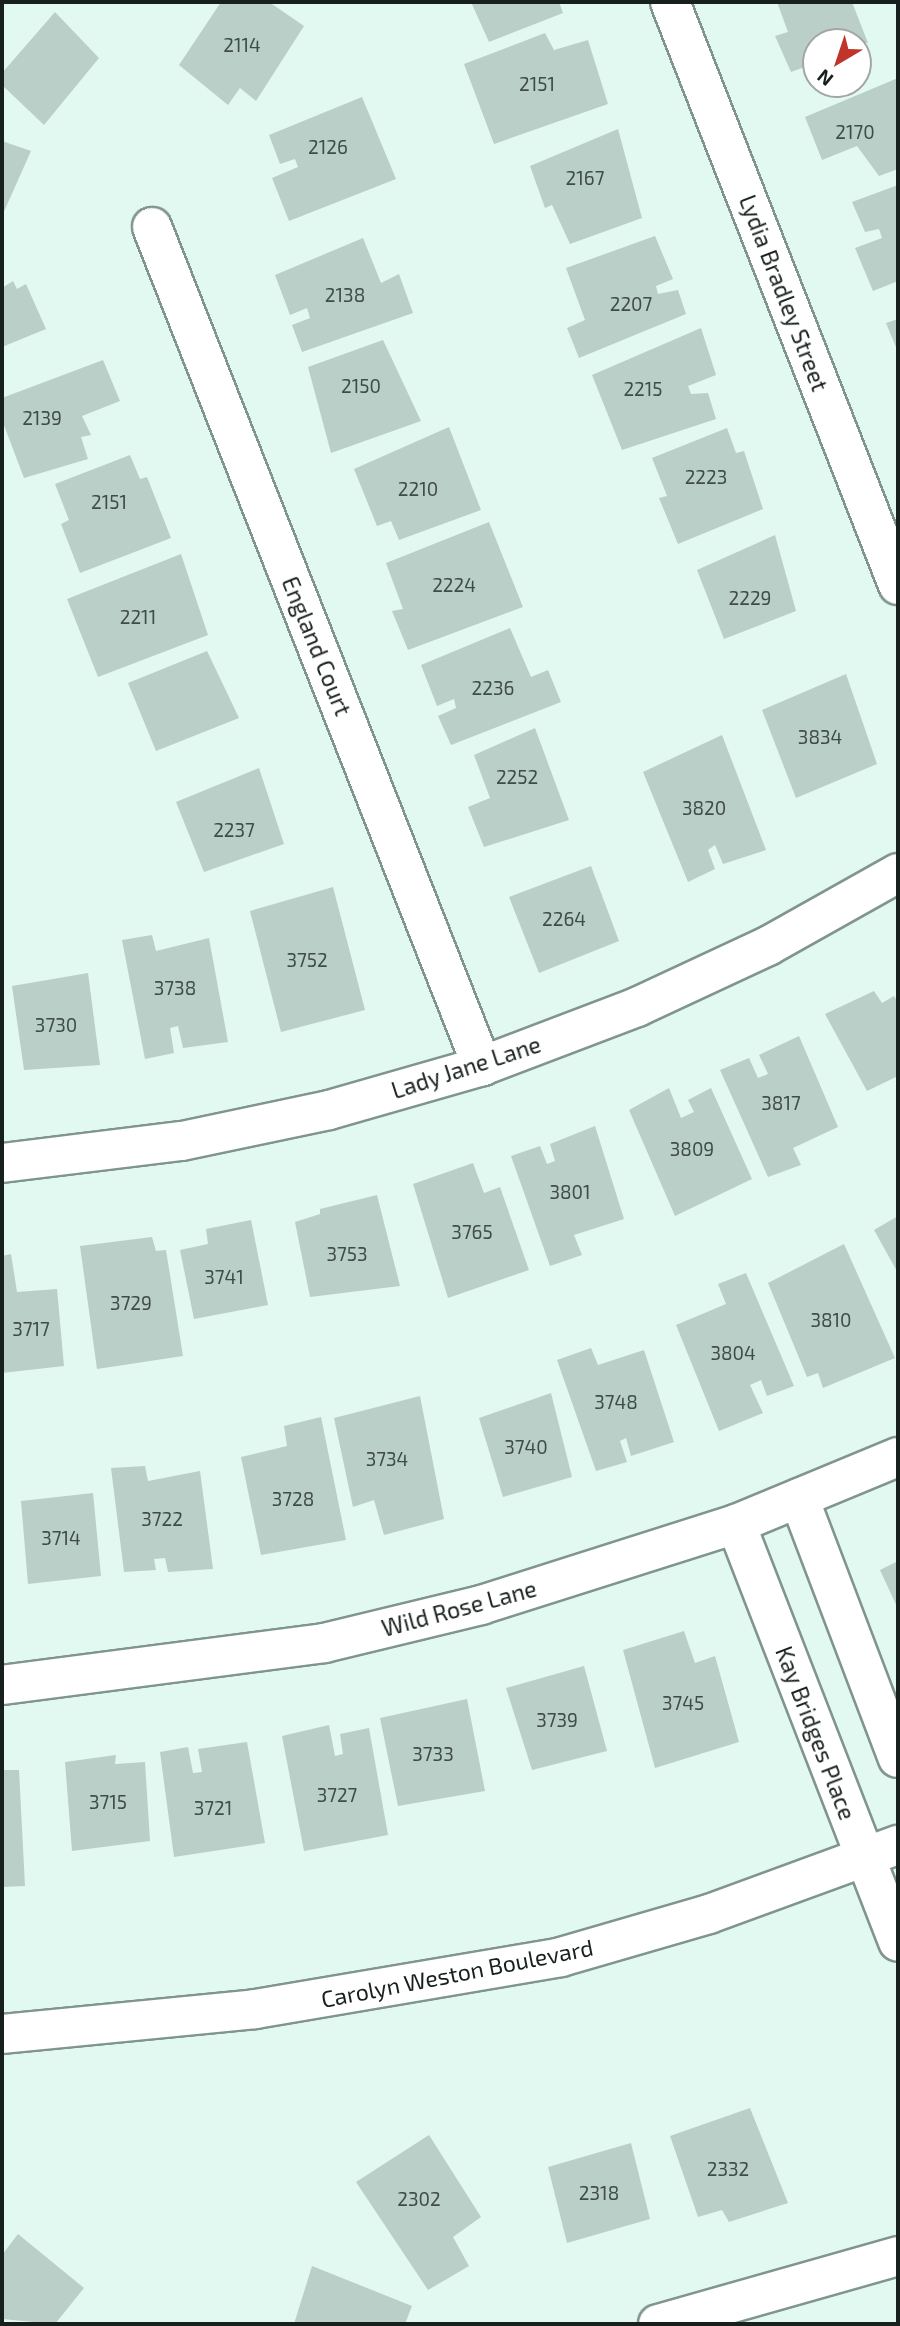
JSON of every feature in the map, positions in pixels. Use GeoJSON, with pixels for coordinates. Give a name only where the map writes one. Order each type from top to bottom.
{"type":"FeatureCollection","features":[{"type":"Feature","properties":{"kind":"street","name":"Lydia Bradley Street"},"geometry":{"type":"LineString","coordinates":[[670,2],[898,584]]}},
{"type":"Feature","properties":{"kind":"street","name":"England Court"},"geometry":{"type":"LineString","coordinates":[[152,227],[482,1066]]}},
{"type":"Feature","properties":{"kind":"street","name":"Lady Jane Lane"},"geometry":{"type":"LineString","coordinates":[[2,1163],[183,1141],[329,1110],[482,1066],[649,1001],[768,946],[898,873]]}},
{"type":"Feature","properties":{"kind":"street","name":"Wild Rose Lane"},"geometry":{"type":"LineString","coordinates":[[2,1685],[324,1643],[481,1605],[736,1524],[898,1457]]}},
{"type":"Feature","properties":{"kind":"street"},"geometry":{"type":"LineString","coordinates":[[799,1498],[898,1758]]}},
{"type":"Feature","properties":{"kind":"street","name":"Kay Bridges Place"},"geometry":{"type":"LineString","coordinates":[[736,1524],[882,1852],[898,1942]]}},
{"type":"Feature","properties":{"kind":"street","name":"Carolyn Weston Boulevard"},"geometry":{"type":"LineString","coordinates":[[2,2034],[255,2009],[561,1956],[709,1914],[882,1852]]}},
{"type":"Feature","properties":{"kind":"street"},"geometry":{"type":"LineString","coordinates":[[658,2324],[898,2256]]}},
{"type":"Feature","properties":{"kind":"building"},"geometry":{"type":"Polygon","coordinates":[[[221,2],[269,2],[304,26],[256,101],[240,88],[228,105],[179,65],[221,2]]]}},
{"type":"Feature","properties":{"kind":"building"},"geometry":{"type":"Polygon","coordinates":[[[471,2],[559,2],[563,13],[489,42],[471,2]]]}},
{"type":"Feature","properties":{"kind":"building"},"geometry":{"type":"Polygon","coordinates":[[[777,2],[852,2],[862,28],[802,28],[802,68],[791,72],[775,36],[788,32],[777,2]]]}},
{"type":"Feature","properties":{"kind":"building"},"geometry":{"type":"Polygon","coordinates":[[[55,12],[99,58],[44,125],[2,85],[2,73],[55,12]]]}},
{"type":"Feature","properties":{"kind":"building"},"geometry":{"type":"Polygon","coordinates":[[[545,33],[554,50],[588,40],[608,104],[494,144],[464,64],[545,33]]]}},
{"type":"Feature","properties":{"kind":"building"},"geometry":{"type":"Polygon","coordinates":[[[898,78],[898,169],[879,176],[857,146],[822,160],[805,117],[850,98],[872,98],[872,89],[898,78]]]}},
{"type":"Feature","properties":{"kind":"building"},"geometry":{"type":"Polygon","coordinates":[[[362,97],[396,179],[289,221],[272,178],[298,167],[295,159],[280,164],[269,135],[362,97]]]}},
{"type":"Feature","properties":{"kind":"building"},"geometry":{"type":"Polygon","coordinates":[[[618,129],[642,218],[570,244],[552,205],[545,208],[530,166],[618,129]]]}},
{"type":"Feature","properties":{"kind":"building"},"geometry":{"type":"Polygon","coordinates":[[[2,141],[31,151],[2,216],[2,141]]]}},
{"type":"Feature","properties":{"kind":"building"},"geometry":{"type":"Polygon","coordinates":[[[898,185],[898,281],[873,291],[855,248],[882,238],[879,229],[865,232],[852,202],[898,185]]]}},
{"type":"Feature","properties":{"kind":"building"},"geometry":{"type":"Polygon","coordinates":[[[655,236],[673,279],[656,286],[658,294],[678,290],[686,314],[579,358],[567,328],[585,320],[566,268],[655,236]]]}},
{"type":"Feature","properties":{"kind":"building"},"geometry":{"type":"Polygon","coordinates":[[[363,238],[381,283],[399,274],[413,313],[302,352],[292,325],[310,318],[307,308],[290,315],[275,275],[363,238]]]}},
{"type":"Feature","properties":{"kind":"building"},"geometry":{"type":"Polygon","coordinates":[[[13,281],[17,289],[26,284],[46,329],[2,347],[2,288],[13,281]]]}},
{"type":"Feature","properties":{"kind":"building"},"geometry":{"type":"Polygon","coordinates":[[[898,319],[898,352],[886,323],[898,319]]]}},
{"type":"Feature","properties":{"kind":"building"},"geometry":{"type":"Polygon","coordinates":[[[701,328],[716,375],[688,386],[691,394],[708,393],[716,419],[622,450],[592,375],[701,328]]]}},
{"type":"Feature","properties":{"kind":"building"},"geometry":{"type":"Polygon","coordinates":[[[383,340],[421,421],[331,453],[308,367],[383,340]]]}},
{"type":"Feature","properties":{"kind":"building"},"geometry":{"type":"Polygon","coordinates":[[[103,360],[120,401],[82,416],[91,435],[81,437],[88,459],[24,478],[2,420],[2,398],[103,360]]]}},
{"type":"Feature","properties":{"kind":"building"},"geometry":{"type":"Polygon","coordinates":[[[449,427],[481,510],[399,540],[391,521],[377,526],[354,469],[449,427]]]}},
{"type":"Feature","properties":{"kind":"building"},"geometry":{"type":"Polygon","coordinates":[[[727,428],[736,453],[744,451],[763,509],[678,544],[659,498],[667,496],[652,458],[727,428]]]}},
{"type":"Feature","properties":{"kind":"building"},"geometry":{"type":"Polygon","coordinates":[[[130,455],[140,479],[147,477],[171,538],[80,573],[61,524],[69,520],[55,484],[130,455]]]}},
{"type":"Feature","properties":{"kind":"building"},"geometry":{"type":"Polygon","coordinates":[[[489,522],[523,607],[408,650],[392,611],[403,609],[386,563],[489,522]]]}},
{"type":"Feature","properties":{"kind":"building"},"geometry":{"type":"Polygon","coordinates":[[[775,535],[796,611],[724,639],[697,570],[775,535]]]}},
{"type":"Feature","properties":{"kind":"building"},"geometry":{"type":"Polygon","coordinates":[[[181,554],[208,635],[98,677],[67,599],[181,554]]]}},
{"type":"Feature","properties":{"kind":"building"},"geometry":{"type":"Polygon","coordinates":[[[510,628],[531,677],[548,670],[561,702],[451,745],[438,716],[456,708],[454,699],[437,706],[421,665],[510,628]]]}},
{"type":"Feature","properties":{"kind":"building"},"geometry":{"type":"Polygon","coordinates":[[[207,651],[239,718],[156,751],[128,683],[207,651]]]}},
{"type":"Feature","properties":{"kind":"building"},"geometry":{"type":"Polygon","coordinates":[[[846,674],[877,764],[796,798],[762,710],[846,674]]]}},
{"type":"Feature","properties":{"kind":"building"},"geometry":{"type":"Polygon","coordinates":[[[535,728],[569,820],[484,847],[468,807],[490,798],[474,755],[535,728]]]}},
{"type":"Feature","properties":{"kind":"building"},"geometry":{"type":"Polygon","coordinates":[[[722,735],[766,850],[723,864],[715,845],[708,850],[715,869],[688,882],[643,772],[722,735]]]}},
{"type":"Feature","properties":{"kind":"building"},"geometry":{"type":"Polygon","coordinates":[[[259,768],[284,844],[204,872],[176,802],[259,768]]]}},
{"type":"Feature","properties":{"kind":"building"},"geometry":{"type":"Polygon","coordinates":[[[591,866],[619,941],[539,973],[509,897],[591,866]]]}},
{"type":"Feature","properties":{"kind":"building"},"geometry":{"type":"Polygon","coordinates":[[[333,887],[365,1010],[281,1032],[250,911],[333,887]]]}},
{"type":"Feature","properties":{"kind":"building"},"geometry":{"type":"Polygon","coordinates":[[[152,935],[156,951],[209,938],[228,1042],[183,1048],[178,1026],[170,1028],[174,1053],[145,1059],[122,940],[152,935]]]}},
{"type":"Feature","properties":{"kind":"building"},"geometry":{"type":"Polygon","coordinates":[[[88,973],[100,1065],[24,1070],[12,986],[88,973]]]}},
{"type":"Feature","properties":{"kind":"building"},"geometry":{"type":"Polygon","coordinates":[[[874,991],[882,1003],[894,996],[898,1002],[898,1076],[867,1091],[825,1014],[874,991]]]}},
{"type":"Feature","properties":{"kind":"building"},"geometry":{"type":"Polygon","coordinates":[[[799,1036],[838,1127],[793,1148],[801,1165],[768,1177],[720,1070],[749,1058],[758,1078],[768,1074],[759,1055],[799,1036]]]}},
{"type":"Feature","properties":{"kind":"building"},"geometry":{"type":"Polygon","coordinates":[[[669,1088],[681,1118],[694,1112],[688,1100],[711,1088],[752,1179],[675,1216],[629,1110],[669,1088]]]}},
{"type":"Feature","properties":{"kind":"building"},"geometry":{"type":"Polygon","coordinates":[[[595,1126],[624,1219],[574,1235],[582,1255],[550,1266],[511,1156],[540,1146],[547,1164],[555,1161],[550,1144],[595,1126]]]}},
{"type":"Feature","properties":{"kind":"building"},"geometry":{"type":"Polygon","coordinates":[[[473,1163],[484,1193],[500,1187],[529,1270],[448,1298],[413,1184],[473,1163]]]}},
{"type":"Feature","properties":{"kind":"building"},"geometry":{"type":"Polygon","coordinates":[[[377,1195],[400,1286],[310,1297],[295,1222],[320,1214],[320,1209],[377,1195]]]}},
{"type":"Feature","properties":{"kind":"building"},"geometry":{"type":"Polygon","coordinates":[[[898,1216],[898,1273],[874,1230],[898,1216]]]}},
{"type":"Feature","properties":{"kind":"building"},"geometry":{"type":"Polygon","coordinates":[[[251,1220],[268,1305],[194,1319],[180,1250],[208,1244],[206,1229],[251,1220]]]}},
{"type":"Feature","properties":{"kind":"building"},"geometry":{"type":"Polygon","coordinates":[[[152,1237],[156,1251],[166,1250],[183,1356],[97,1369],[80,1246],[152,1237]]]}},
{"type":"Feature","properties":{"kind":"building"},"geometry":{"type":"Polygon","coordinates":[[[844,1244],[895,1358],[823,1388],[818,1373],[807,1377],[768,1283],[844,1244]]]}},
{"type":"Feature","properties":{"kind":"building"},"geometry":{"type":"Polygon","coordinates":[[[11,1254],[17,1292],[57,1289],[64,1366],[2,1373],[2,1256],[11,1254]]]}},
{"type":"Feature","properties":{"kind":"building"},"geometry":{"type":"Polygon","coordinates":[[[746,1273],[794,1386],[767,1396],[761,1380],[750,1385],[763,1413],[719,1431],[676,1325],[726,1304],[718,1284],[746,1273]]]}},
{"type":"Feature","properties":{"kind":"building"},"geometry":{"type":"Polygon","coordinates":[[[591,1348],[598,1365],[644,1350],[674,1442],[631,1456],[626,1438],[620,1441],[627,1462],[596,1471],[557,1360],[591,1348]]]}},
{"type":"Feature","properties":{"kind":"building"},"geometry":{"type":"Polygon","coordinates":[[[551,1393],[572,1477],[503,1497],[479,1418],[551,1393]]]}},
{"type":"Feature","properties":{"kind":"building"},"geometry":{"type":"Polygon","coordinates":[[[420,1396],[444,1519],[384,1535],[374,1500],[353,1507],[334,1418],[420,1396]]]}},
{"type":"Feature","properties":{"kind":"building"},"geometry":{"type":"Polygon","coordinates":[[[321,1417],[346,1540],[261,1555],[241,1457],[287,1446],[284,1426],[321,1417]]]}},
{"type":"Feature","properties":{"kind":"building"},"geometry":{"type":"Polygon","coordinates":[[[145,1466],[148,1481],[200,1471],[213,1569],[168,1572],[165,1558],[154,1559],[156,1570],[124,1572],[111,1468],[145,1466]]]}},
{"type":"Feature","properties":{"kind":"building"},"geometry":{"type":"Polygon","coordinates":[[[93,1493],[101,1576],[28,1584],[21,1501],[93,1493]]]}},
{"type":"Feature","properties":{"kind":"building"},"geometry":{"type":"Polygon","coordinates":[[[898,1561],[898,1609],[880,1570],[898,1561]]]}},
{"type":"Feature","properties":{"kind":"building"},"geometry":{"type":"Polygon","coordinates":[[[684,1631],[695,1663],[715,1656],[739,1742],[655,1768],[623,1650],[684,1631]]]}},
{"type":"Feature","properties":{"kind":"building"},"geometry":{"type":"Polygon","coordinates":[[[584,1666],[607,1751],[532,1770],[506,1688],[584,1666]]]}},
{"type":"Feature","properties":{"kind":"building"},"geometry":{"type":"Polygon","coordinates":[[[467,1699],[485,1791],[398,1806],[380,1718],[467,1699]]]}},
{"type":"Feature","properties":{"kind":"building"},"geometry":{"type":"Polygon","coordinates":[[[329,1725],[335,1756],[343,1754],[340,1734],[369,1728],[388,1835],[304,1851],[282,1736],[329,1725]]]}},
{"type":"Feature","properties":{"kind":"building"},"geometry":{"type":"Polygon","coordinates":[[[247,1742],[265,1843],[174,1857],[160,1752],[188,1747],[193,1773],[202,1772],[198,1749],[247,1742]]]}},
{"type":"Feature","properties":{"kind":"building"},"geometry":{"type":"Polygon","coordinates":[[[116,1755],[115,1764],[145,1762],[150,1841],[72,1851],[65,1762],[116,1755]]]}},
{"type":"Feature","properties":{"kind":"building"},"geometry":{"type":"Polygon","coordinates":[[[2,1770],[19,1770],[25,1886],[2,1887],[2,1770]]]}},
{"type":"Feature","properties":{"kind":"building"},"geometry":{"type":"Polygon","coordinates":[[[750,2108],[788,2203],[729,2222],[722,2210],[698,2217],[670,2136],[750,2108]]]}},
{"type":"Feature","properties":{"kind":"building"},"geometry":{"type":"Polygon","coordinates":[[[429,2135],[481,2217],[453,2237],[469,2266],[428,2290],[356,2182],[429,2135]]]}},
{"type":"Feature","properties":{"kind":"building"},"geometry":{"type":"Polygon","coordinates":[[[631,2143],[650,2219],[567,2243],[548,2167],[631,2143]]]}},
{"type":"Feature","properties":{"kind":"building"},"geometry":{"type":"Polygon","coordinates":[[[18,2234],[84,2288],[55,2324],[2,2319],[2,2255],[18,2234]]]}},
{"type":"Feature","properties":{"kind":"building"},"geometry":{"type":"Polygon","coordinates":[[[312,2266],[412,2306],[405,2324],[294,2324],[312,2266]]]}}]}
